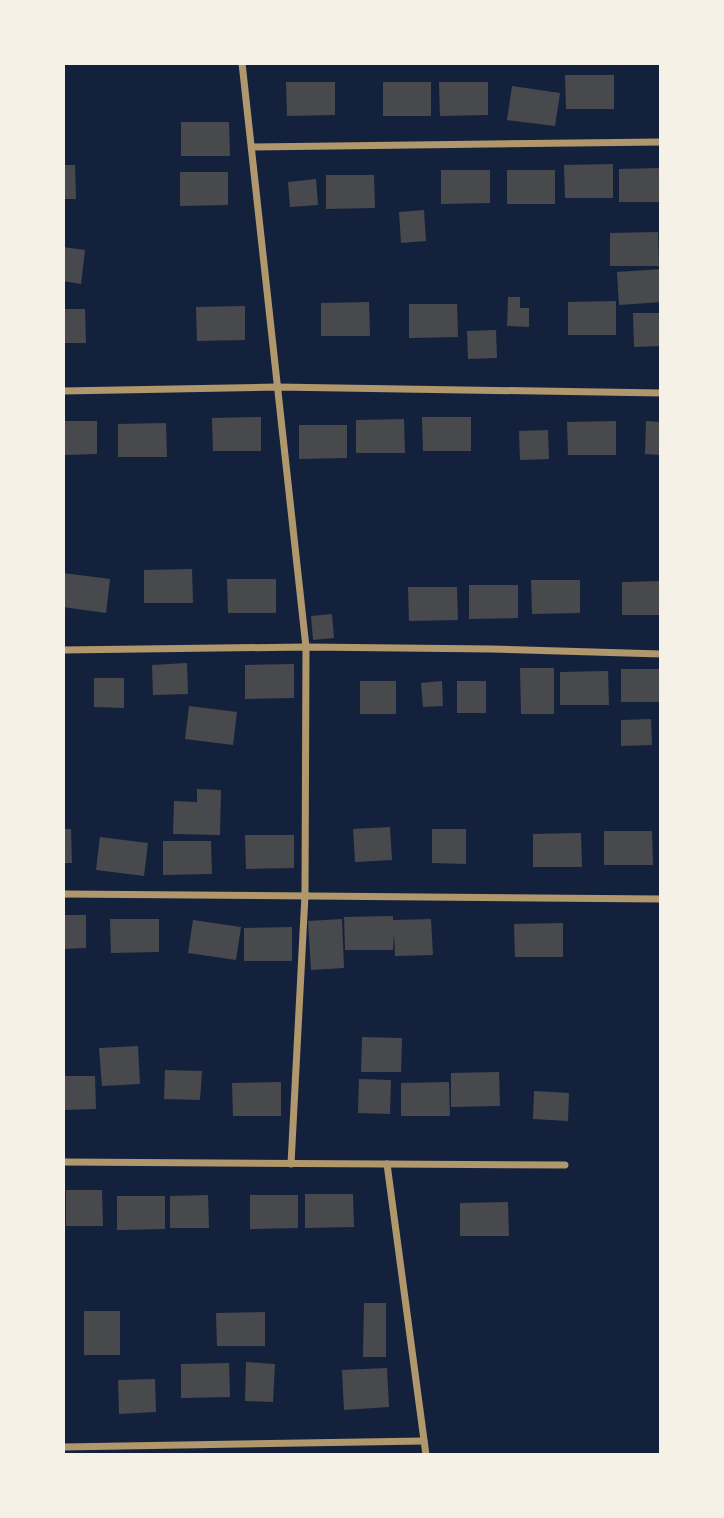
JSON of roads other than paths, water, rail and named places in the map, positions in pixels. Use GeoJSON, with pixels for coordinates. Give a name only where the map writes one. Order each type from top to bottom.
{"type":"FeatureCollection","features":[{"type":"Feature","properties":{"kind":"street"},"geometry":{"type":"LineString","coordinates":[[242,63],[306,647],[305,895],[291,1164]]}},
{"type":"Feature","properties":{"kind":"street"},"geometry":{"type":"LineString","coordinates":[[252,148],[661,142]]}},
{"type":"Feature","properties":{"kind":"street"},"geometry":{"type":"LineString","coordinates":[[63,391],[277,387],[661,393]]}},
{"type":"Feature","properties":{"kind":"street"},"geometry":{"type":"LineString","coordinates":[[63,650],[306,647],[661,654]]}},
{"type":"Feature","properties":{"kind":"street"},"geometry":{"type":"LineString","coordinates":[[63,894],[661,900]]}},
{"type":"Feature","properties":{"kind":"street"},"geometry":{"type":"LineString","coordinates":[[63,1162],[565,1165]]}},
{"type":"Feature","properties":{"kind":"street"},"geometry":{"type":"LineString","coordinates":[[387,1164],[426,1455]]}},
{"type":"Feature","properties":{"kind":"street"},"geometry":{"type":"LineString","coordinates":[[63,1447],[424,1441]]}}]}
